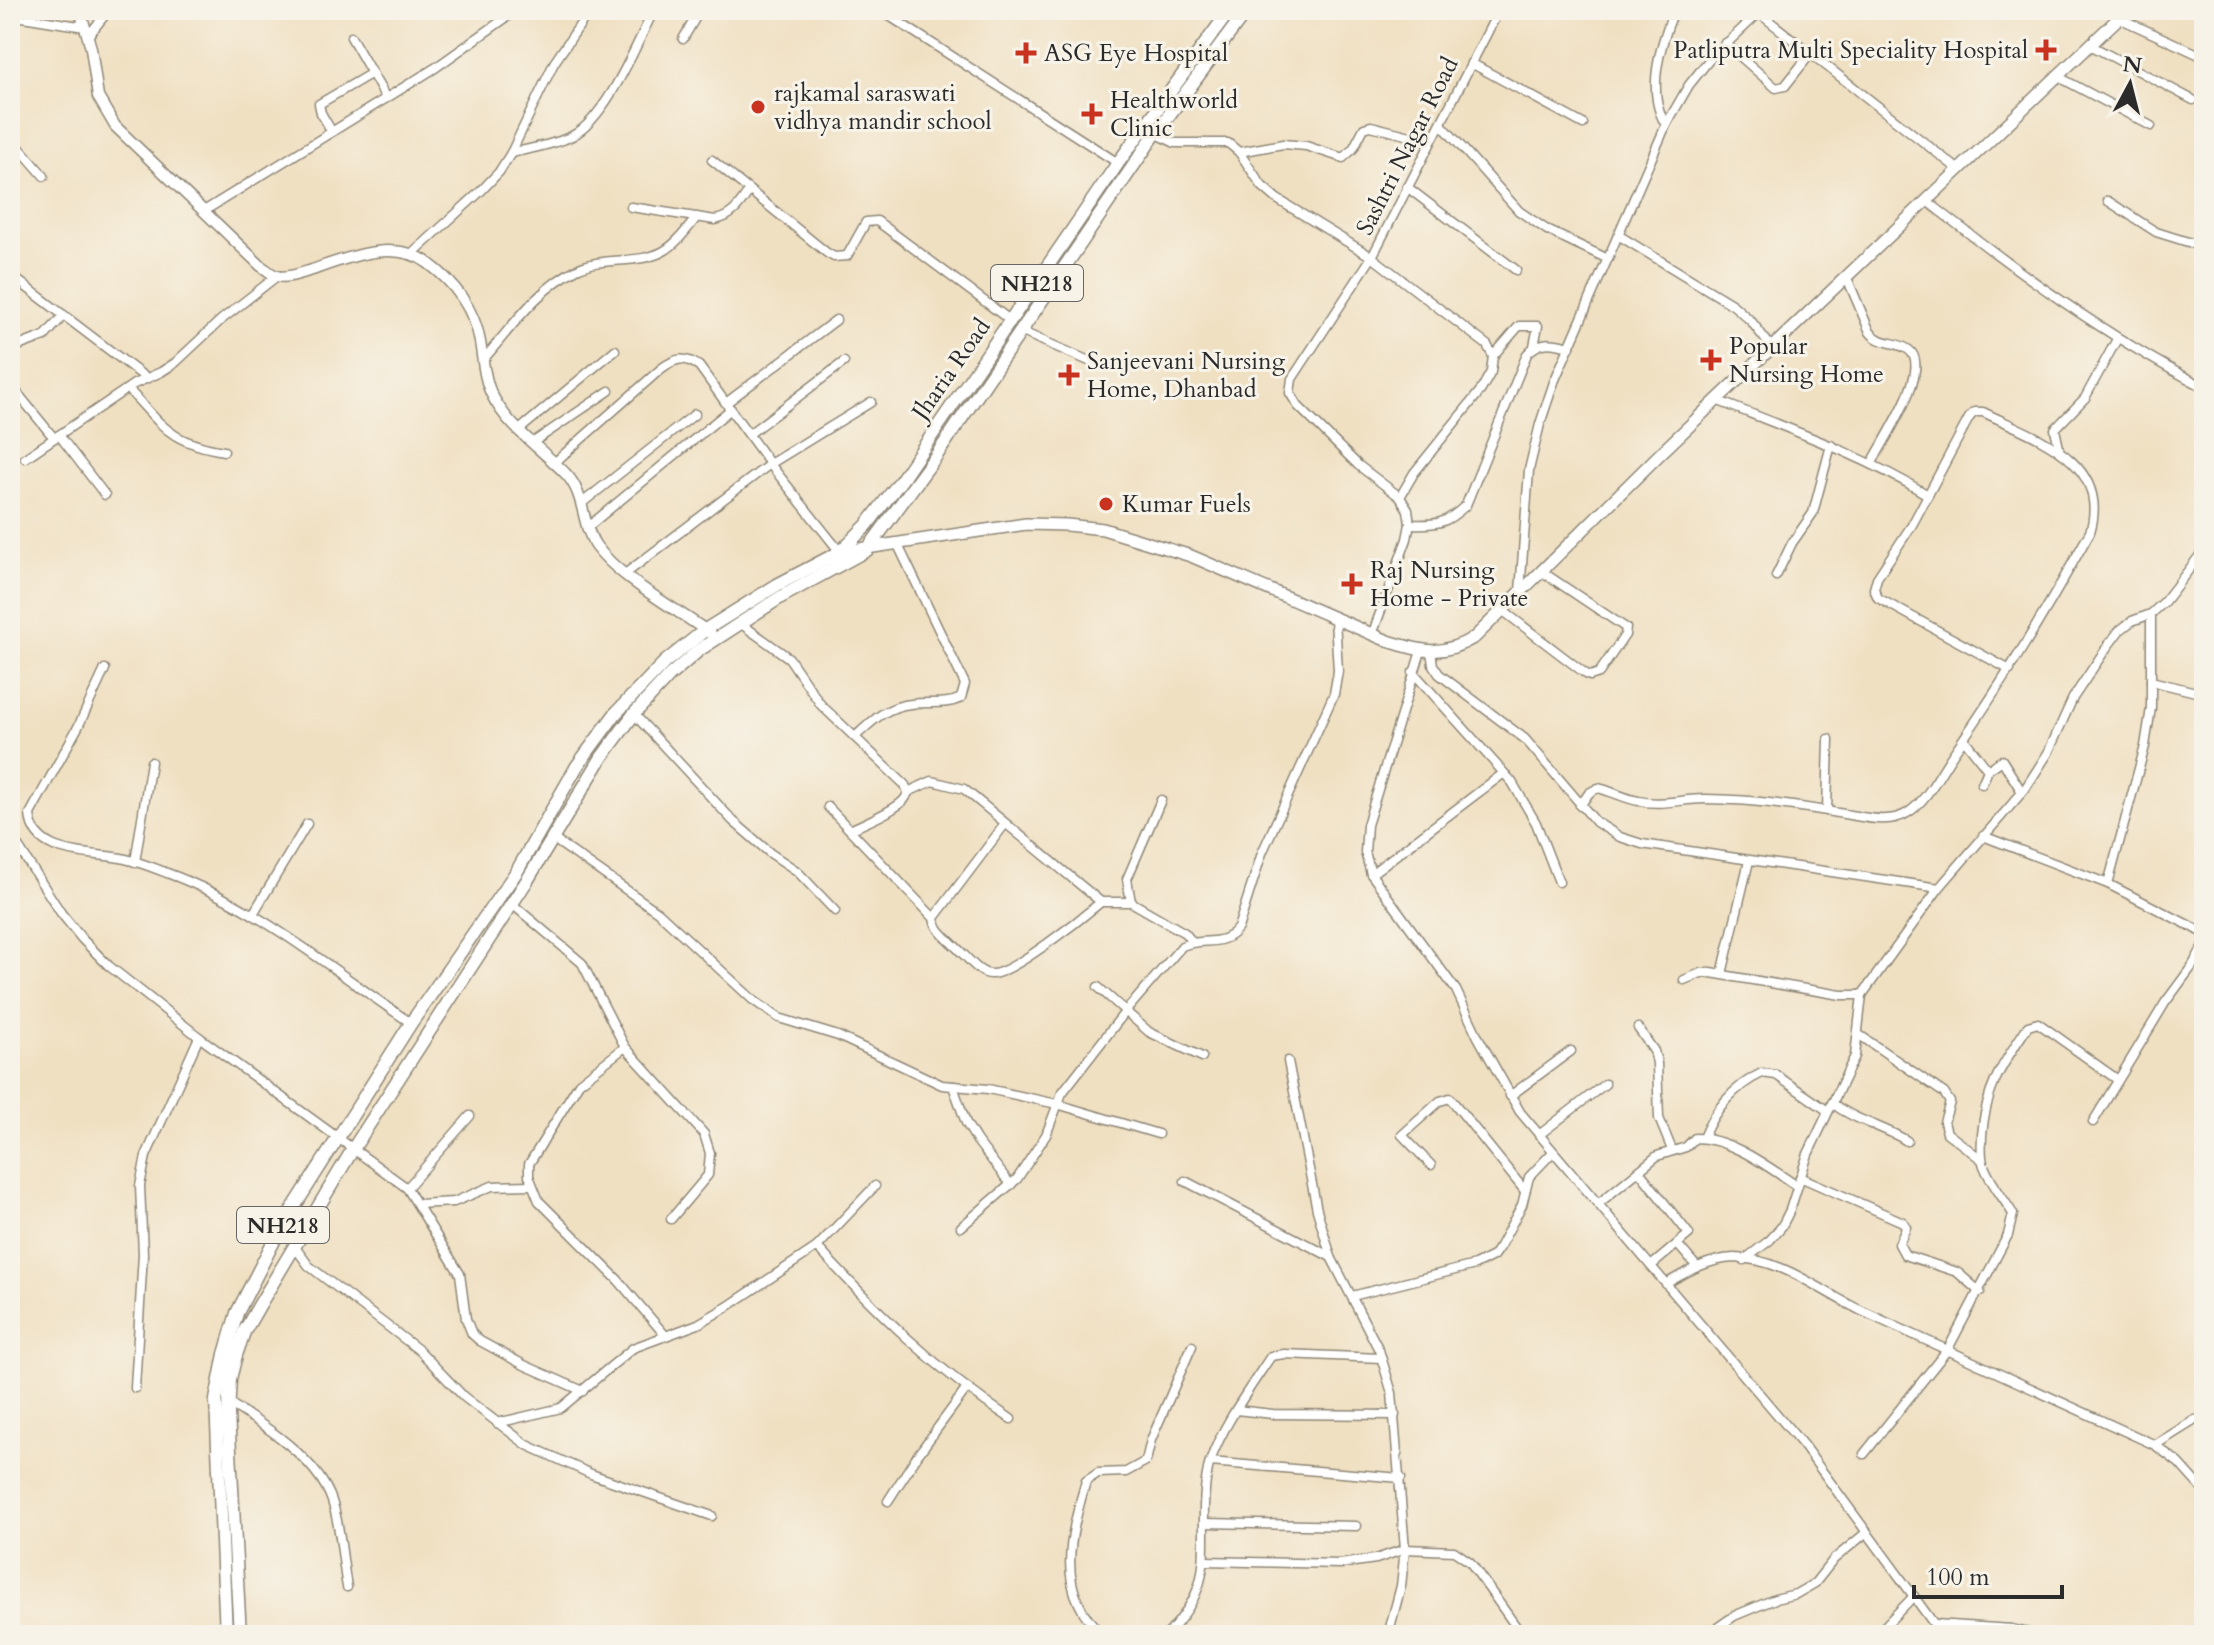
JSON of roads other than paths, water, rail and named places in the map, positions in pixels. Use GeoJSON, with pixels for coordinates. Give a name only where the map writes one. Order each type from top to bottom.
{"type":"FeatureCollection","features":[{"type":"Feature","properties":{"kind":"highway","name":"Jharia Road"},"geometry":{"type":"LineString","coordinates":[[840,552],[867,525],[1016,326],[1230,10]]}},
{"type":"Feature","properties":{"kind":"highway","name":"Jharia Road"},"geometry":{"type":"LineString","coordinates":[[867,550],[936,456],[1118,163],[1150,130],[1247,10]]}},
{"type":"Feature","properties":{"kind":"highway","name":"NH218"},"geometry":{"type":"LineString","coordinates":[[226,1635],[215,1427],[220,1377],[237,1313],[280,1229],[411,1023],[522,875],[543,854],[602,757],[634,714],[670,675],[716,638],[781,597],[867,550]]}},
{"type":"Feature","properties":{"kind":"highway","name":"NH218"},"geometry":{"type":"LineString","coordinates":[[240,1635],[229,1403],[230,1379],[244,1332],[353,1149],[511,903],[533,844],[577,766],[616,713],[665,662],[705,630],[777,585],[840,552]]}},
{"type":"Feature","properties":{"kind":"main road"},"geometry":{"type":"LineString","coordinates":[[840,552],[1026,524],[1103,529],[1191,556],[1372,635],[1426,651],[1450,650],[1462,645],[1475,637],[1716,400],[2123,14]]}},
{"type":"Feature","properties":{"kind":"street"},"geometry":{"type":"LineString","coordinates":[[80,10],[102,108],[115,126],[261,266],[277,276],[297,275],[362,254],[382,251],[412,254],[427,261],[451,283],[472,314],[490,392],[518,431],[577,488],[593,543],[625,574],[716,638]]}},
{"type":"Feature","properties":{"kind":"street"},"geometry":{"type":"LineString","coordinates":[[86,31],[109,10]]}},
{"type":"Feature","properties":{"kind":"street"},"geometry":{"type":"LineString","coordinates":[[412,254],[481,191],[511,153],[554,63],[590,10]]}},
{"type":"Feature","properties":{"kind":"street"},"geometry":{"type":"LineString","coordinates":[[511,153],[559,142],[587,126],[600,112],[654,10]]}},
{"type":"Feature","properties":{"kind":"street"},"geometry":{"type":"LineString","coordinates":[[683,39],[700,10]]}},
{"type":"Feature","properties":{"kind":"street"},"geometry":{"type":"LineString","coordinates":[[880,10],[1118,163]]}},
{"type":"Feature","properties":{"kind":"street","name":"Sashtri Nagar Road"},"geometry":{"type":"LineString","coordinates":[[1400,497],[1358,465],[1298,406],[1290,393],[1292,379],[1372,257],[1499,10]]}},
{"type":"Feature","properties":{"kind":"street"},"geometry":{"type":"LineString","coordinates":[[1666,125],[1659,114],[1656,88],[1660,55],[1673,10]]}},
{"type":"Feature","properties":{"kind":"street"},"geometry":{"type":"LineString","coordinates":[[204,211],[435,68],[514,12]]}},
{"type":"Feature","properties":{"kind":"street"},"geometry":{"type":"LineString","coordinates":[[1520,592],[1529,470],[1540,424],[1666,125],[1689,85],[1725,43],[1761,12],[1959,170]]}},
{"type":"Feature","properties":{"kind":"street"},"geometry":{"type":"LineString","coordinates":[[2123,14],[2204,57]]}},
{"type":"Feature","properties":{"kind":"street"},"geometry":{"type":"LineString","coordinates":[[10,15],[86,31]]}},
{"type":"Feature","properties":{"kind":"street"},"geometry":{"type":"LineString","coordinates":[[351,37],[386,98]]}},
{"type":"Feature","properties":{"kind":"street"},"geometry":{"type":"LineString","coordinates":[[1725,43],[1776,88],[1785,86],[1811,53]]}},
{"type":"Feature","properties":{"kind":"street"},"geometry":{"type":"LineString","coordinates":[[2090,45],[2193,100]]}},
{"type":"Feature","properties":{"kind":"street"},"geometry":{"type":"LineString","coordinates":[[1471,63],[1583,124]]}},
{"type":"Feature","properties":{"kind":"street"},"geometry":{"type":"LineString","coordinates":[[332,132],[319,104],[372,73]]}},
{"type":"Feature","properties":{"kind":"street"},"geometry":{"type":"LineString","coordinates":[[2057,76],[2151,126]]}},
{"type":"Feature","properties":{"kind":"street"},"geometry":{"type":"LineString","coordinates":[[1441,124],[1519,211],[1547,230],[1608,259]]}},
{"type":"Feature","properties":{"kind":"street"},"geometry":{"type":"LineString","coordinates":[[1239,152],[1295,145],[1343,158],[1353,149],[1364,128],[1371,126],[1430,141]]}},
{"type":"Feature","properties":{"kind":"street"},"geometry":{"type":"LineString","coordinates":[[1150,130],[1175,143],[1228,143],[1239,152],[1262,186],[1277,199],[1372,257],[1487,345],[1493,356]]}},
{"type":"Feature","properties":{"kind":"street"},"geometry":{"type":"LineString","coordinates":[[10,137],[44,176]]}},
{"type":"Feature","properties":{"kind":"street"},"geometry":{"type":"LineString","coordinates":[[712,160],[834,257],[847,256],[866,222],[873,220],[882,223],[1016,326],[1096,364]]}},
{"type":"Feature","properties":{"kind":"street"},"geometry":{"type":"LineString","coordinates":[[1407,187],[1516,270]]}},
{"type":"Feature","properties":{"kind":"street"},"geometry":{"type":"LineString","coordinates":[[631,207],[724,218],[737,209],[749,191]]}},
{"type":"Feature","properties":{"kind":"street"},"geometry":{"type":"LineString","coordinates":[[1927,201],[2009,265],[2117,339],[2204,387]]}},
{"type":"Feature","properties":{"kind":"street"},"geometry":{"type":"LineString","coordinates":[[2108,201],[2156,232],[2204,247]]}},
{"type":"Feature","properties":{"kind":"street"},"geometry":{"type":"LineString","coordinates":[[483,360],[540,295],[566,275],[602,261],[643,257],[664,251],[697,217]]}},
{"type":"Feature","properties":{"kind":"street"},"geometry":{"type":"LineString","coordinates":[[1618,235],[1733,305],[1751,321],[1772,348]]}},
{"type":"Feature","properties":{"kind":"street"},"geometry":{"type":"LineString","coordinates":[[25,458],[128,389],[175,363],[221,320],[277,276]]}},
{"type":"Feature","properties":{"kind":"street"},"geometry":{"type":"LineString","coordinates":[[1847,278],[1875,339],[1905,347],[1913,352],[1917,362],[1909,393],[1872,463]]}},
{"type":"Feature","properties":{"kind":"street"},"geometry":{"type":"LineString","coordinates":[[16,279],[146,378]]}},
{"type":"Feature","properties":{"kind":"street"},"geometry":{"type":"LineString","coordinates":[[10,349],[45,336],[64,315]]}},
{"type":"Feature","properties":{"kind":"street"},"geometry":{"type":"LineString","coordinates":[[589,526],[728,406],[836,320]]}},
{"type":"Feature","properties":{"kind":"street"},"geometry":{"type":"LineString","coordinates":[[1372,635],[1407,539],[1410,524],[1408,510],[1400,497],[1430,451],[1481,390],[1491,372],[1493,356],[1519,326],[1538,326],[1534,346]]}},
{"type":"Feature","properties":{"kind":"street"},"geometry":{"type":"LineString","coordinates":[[2059,449],[2055,429],[2085,398],[2117,339]]}},
{"type":"Feature","properties":{"kind":"street"},"geometry":{"type":"LineString","coordinates":[[1410,524],[1432,525],[1450,520],[1466,505],[1527,354],[1534,346],[1545,342],[1570,347]]}},
{"type":"Feature","properties":{"kind":"street"},"geometry":{"type":"LineString","coordinates":[[518,431],[615,350]]}},
{"type":"Feature","properties":{"kind":"street"},"geometry":{"type":"LineString","coordinates":[[554,463],[662,368],[678,359],[689,359],[699,366],[770,464],[840,552]]}},
{"type":"Feature","properties":{"kind":"street"},"geometry":{"type":"LineString","coordinates":[[749,434],[844,362]]}},
{"type":"Feature","properties":{"kind":"street"},"geometry":{"type":"LineString","coordinates":[[10,384],[105,495]]}},
{"type":"Feature","properties":{"kind":"street"},"geometry":{"type":"LineString","coordinates":[[128,389],[181,441],[224,451]]}},
{"type":"Feature","properties":{"kind":"street"},"geometry":{"type":"LineString","coordinates":[[532,443],[609,391]]}},
{"type":"Feature","properties":{"kind":"street"},"geometry":{"type":"LineString","coordinates":[[1716,400],[1872,463],[1928,495]]}},
{"type":"Feature","properties":{"kind":"street"},"geometry":{"type":"LineString","coordinates":[[625,574],[770,464],[871,402]]}},
{"type":"Feature","properties":{"kind":"street"},"geometry":{"type":"LineString","coordinates":[[1580,806],[1589,793],[1598,788],[1653,803],[1706,798],[1873,819],[1894,818],[1909,812],[1924,797],[2010,670],[2079,553],[2094,518],[2094,503],[2084,476],[2073,460],[2059,449],[1983,412],[1974,412],[1896,552],[1877,578],[1874,589],[1878,598],[2010,670]]}},
{"type":"Feature","properties":{"kind":"street"},"geometry":{"type":"LineString","coordinates":[[582,503],[695,414]]}},
{"type":"Feature","properties":{"kind":"street"},"geometry":{"type":"LineString","coordinates":[[1776,576],[1792,543],[1813,513],[1831,445]]}},
{"type":"Feature","properties":{"kind":"street"},"geometry":{"type":"LineString","coordinates":[[856,736],[881,714],[894,708],[909,704],[953,702],[961,698],[965,684],[897,543]]}},
{"type":"Feature","properties":{"kind":"street"},"geometry":{"type":"LineString","coordinates":[[1744,1260],[1770,1240],[1782,1226],[1830,1107],[1851,1066],[1862,995],[1939,888],[2022,792],[2048,753],[2088,671],[2119,631],[2132,621],[2151,614],[2164,602],[2204,550]]}},
{"type":"Feature","properties":{"kind":"street"},"geometry":{"type":"LineString","coordinates":[[1502,610],[1586,674],[1599,673],[1625,635],[1626,628],[1541,571]]}},
{"type":"Feature","properties":{"kind":"street"},"geometry":{"type":"LineString","coordinates":[[2108,884],[2145,746],[2151,708],[2151,614]]}},
{"type":"Feature","properties":{"kind":"street"},"geometry":{"type":"LineString","coordinates":[[961,1227],[1011,1185],[1046,1135],[1062,1093],[1125,1012],[1182,946],[1192,942],[1223,941],[1238,928],[1262,853],[1334,694],[1338,671],[1335,619]]}},
{"type":"Feature","properties":{"kind":"street"},"geometry":{"type":"LineString","coordinates":[[740,623],[789,658],[821,705],[905,785],[908,792],[899,805],[850,830]]}},
{"type":"Feature","properties":{"kind":"street"},"geometry":{"type":"LineString","coordinates":[[1426,651],[1413,672],[1367,825],[1365,852],[1371,874],[1456,990],[1510,1096],[1539,1135],[1803,1445],[1942,1635]]}},
{"type":"Feature","properties":{"kind":"street"},"geometry":{"type":"LineString","coordinates":[[1426,651],[1439,674],[1525,739],[1580,806],[1596,822],[1620,837],[1642,844],[1939,888]]}},
{"type":"Feature","properties":{"kind":"street"},"geometry":{"type":"LineString","coordinates":[[105,669],[78,727],[30,814],[31,822],[46,840],[62,849],[135,862],[191,881],[253,914],[411,1023]]}},
{"type":"Feature","properties":{"kind":"street"},"geometry":{"type":"LineString","coordinates":[[1413,672],[1504,773],[1526,803],[1559,882]]}},
{"type":"Feature","properties":{"kind":"street"},"geometry":{"type":"LineString","coordinates":[[2151,681],[2204,694]]}},
{"type":"Feature","properties":{"kind":"street"},"geometry":{"type":"LineString","coordinates":[[634,714],[733,821],[770,853],[797,871],[835,911]]}},
{"type":"Feature","properties":{"kind":"street"},"geometry":{"type":"LineString","coordinates":[[1827,811],[1829,739]]}},
{"type":"Feature","properties":{"kind":"street"},"geometry":{"type":"LineString","coordinates":[[1964,739],[1988,770]]}},
{"type":"Feature","properties":{"kind":"street"},"geometry":{"type":"LineString","coordinates":[[1982,784],[1988,770],[2002,760],[2022,792]]}},
{"type":"Feature","properties":{"kind":"street"},"geometry":{"type":"LineString","coordinates":[[135,862],[151,762]]}},
{"type":"Feature","properties":{"kind":"street"},"geometry":{"type":"LineString","coordinates":[[1371,874],[1504,773]]}},
{"type":"Feature","properties":{"kind":"street"},"geometry":{"type":"LineString","coordinates":[[908,792],[932,781],[964,789],[1101,902]]}},
{"type":"Feature","properties":{"kind":"street"},"geometry":{"type":"LineString","coordinates":[[1131,902],[1127,879],[1161,800]]}},
{"type":"Feature","properties":{"kind":"street"},"geometry":{"type":"LineString","coordinates":[[828,807],[934,918],[941,932],[979,969],[991,974],[1003,972],[1101,902],[1131,902],[1185,933],[1192,942]]}},
{"type":"Feature","properties":{"kind":"street"},"geometry":{"type":"LineString","coordinates":[[253,914],[307,824]]}},
{"type":"Feature","properties":{"kind":"street"},"geometry":{"type":"LineString","coordinates":[[934,918],[1005,824]]}},
{"type":"Feature","properties":{"kind":"street"},"geometry":{"type":"LineString","coordinates":[[10,834],[61,913],[109,966],[199,1037],[407,1188],[460,1274],[466,1319],[472,1334],[524,1365],[583,1391]]}},
{"type":"Feature","properties":{"kind":"street"},"geometry":{"type":"LineString","coordinates":[[1983,836],[2108,884],[2204,933]]}},
{"type":"Feature","properties":{"kind":"street"},"geometry":{"type":"LineString","coordinates":[[552,838],[658,912],[753,1000],[779,1018],[838,1036],[942,1085],[988,1089],[1057,1104],[1158,1134]]}},
{"type":"Feature","properties":{"kind":"street"},"geometry":{"type":"LineString","coordinates":[[1722,974],[1749,861]]}},
{"type":"Feature","properties":{"kind":"street"},"geometry":{"type":"LineString","coordinates":[[511,903],[582,963],[625,1047],[708,1141],[711,1167],[708,1175],[671,1219]]}},
{"type":"Feature","properties":{"kind":"street"},"geometry":{"type":"LineString","coordinates":[[2093,1122],[2204,945]]}},
{"type":"Feature","properties":{"kind":"street"},"geometry":{"type":"LineString","coordinates":[[1684,980],[1701,973],[1722,974],[1841,995],[1862,995]]}},
{"type":"Feature","properties":{"kind":"street"},"geometry":{"type":"LineString","coordinates":[[1098,987],[1149,1032],[1202,1057]]}},
{"type":"Feature","properties":{"kind":"street"},"geometry":{"type":"LineString","coordinates":[[1864,1454],[1948,1349],[1980,1292],[2013,1222],[2013,1214],[1993,1188],[1981,1159],[1987,1098],[2002,1066],[2031,1023],[2038,1023],[2118,1080]]}},
{"type":"Feature","properties":{"kind":"street"},"geometry":{"type":"LineString","coordinates":[[1638,1028],[1654,1051],[1659,1118],[1672,1150]]}},
{"type":"Feature","properties":{"kind":"street"},"geometry":{"type":"LineString","coordinates":[[1858,1034],[1944,1093],[1950,1102],[1944,1122],[1947,1133],[1981,1159]]}},
{"type":"Feature","properties":{"kind":"street"},"geometry":{"type":"LineString","coordinates":[[135,1388],[143,1254],[141,1173],[199,1037]]}},
{"type":"Feature","properties":{"kind":"street"},"geometry":{"type":"LineString","coordinates":[[625,1047],[591,1071],[568,1098],[529,1164],[532,1185],[539,1201],[618,1280],[665,1335]]}},
{"type":"Feature","properties":{"kind":"street"},"geometry":{"type":"LineString","coordinates":[[1510,1096],[1571,1051]]}},
{"type":"Feature","properties":{"kind":"street"},"geometry":{"type":"LineString","coordinates":[[1288,1061],[1317,1210],[1331,1257],[1381,1358],[1395,1415],[1405,1549],[1401,1586],[1388,1635]]}},
{"type":"Feature","properties":{"kind":"street"},"geometry":{"type":"LineString","coordinates":[[1703,1138],[1717,1110],[1762,1073],[1776,1075],[1830,1107],[1907,1141]]}},
{"type":"Feature","properties":{"kind":"street"},"geometry":{"type":"LineString","coordinates":[[1539,1135],[1605,1084]]}},
{"type":"Feature","properties":{"kind":"street"},"geometry":{"type":"LineString","coordinates":[[953,1086],[966,1123],[1011,1185]]}},
{"type":"Feature","properties":{"kind":"street"},"geometry":{"type":"LineString","coordinates":[[1431,1165],[1402,1135],[1440,1101],[1450,1098],[1525,1191]]}},
{"type":"Feature","properties":{"kind":"street"},"geometry":{"type":"LineString","coordinates":[[407,1188],[470,1116]]}},
{"type":"Feature","properties":{"kind":"street"},"geometry":{"type":"LineString","coordinates":[[1598,1204],[1657,1156],[1686,1147],[1695,1138],[1703,1138],[1745,1153],[1799,1181],[1903,1222],[1906,1227],[1899,1244],[1905,1255],[1957,1272],[1980,1292]]}},
{"type":"Feature","properties":{"kind":"street"},"geometry":{"type":"LineString","coordinates":[[1352,1296],[1486,1261],[1500,1246],[1520,1210],[1529,1177],[1553,1152]]}},
{"type":"Feature","properties":{"kind":"street"},"geometry":{"type":"LineString","coordinates":[[1639,1171],[1689,1233],[1688,1238],[1651,1266]]}},
{"type":"Feature","properties":{"kind":"street"},"geometry":{"type":"LineString","coordinates":[[1185,1181],[1331,1257]]}},
{"type":"Feature","properties":{"kind":"street"},"geometry":{"type":"LineString","coordinates":[[418,1204],[454,1202],[492,1186],[532,1185]]}},
{"type":"Feature","properties":{"kind":"street"},"geometry":{"type":"LineString","coordinates":[[497,1423],[561,1408],[633,1348],[698,1324],[817,1247],[875,1186]]}},
{"type":"Feature","properties":{"kind":"street"},"geometry":{"type":"LineString","coordinates":[[1678,1245],[1697,1267]]}},
{"type":"Feature","properties":{"kind":"street"},"geometry":{"type":"LineString","coordinates":[[293,1246],[309,1266],[420,1351],[464,1397],[527,1445],[591,1474],[712,1516]]}},
{"type":"Feature","properties":{"kind":"street"},"geometry":{"type":"LineString","coordinates":[[817,1247],[907,1341],[1011,1419]]}},
{"type":"Feature","properties":{"kind":"street"},"geometry":{"type":"LineString","coordinates":[[1667,1283],[1709,1262],[1735,1258],[1801,1276],[1858,1309],[2155,1445],[2179,1463],[2204,1491]]}},
{"type":"Feature","properties":{"kind":"street"},"geometry":{"type":"LineString","coordinates":[[1103,1635],[1081,1610],[1070,1581],[1073,1532],[1086,1481],[1098,1473],[1126,1472],[1146,1461],[1151,1440],[1192,1346]]}},
{"type":"Feature","properties":{"kind":"street"},"geometry":{"type":"LineString","coordinates":[[1167,1635],[1200,1588],[1205,1561],[1205,1490],[1210,1462],[1236,1410],[1271,1356],[1381,1358]]}},
{"type":"Feature","properties":{"kind":"street"},"geometry":{"type":"LineString","coordinates":[[888,1501],[967,1388]]}},
{"type":"Feature","properties":{"kind":"street"},"geometry":{"type":"LineString","coordinates":[[229,1403],[288,1445],[324,1485],[332,1500],[347,1587]]}},
{"type":"Feature","properties":{"kind":"street"},"geometry":{"type":"LineString","coordinates":[[1236,1410],[1273,1414],[1395,1415]]}},
{"type":"Feature","properties":{"kind":"street"},"geometry":{"type":"LineString","coordinates":[[2155,1445],[2195,1420],[2204,1418]]}},
{"type":"Feature","properties":{"kind":"street"},"geometry":{"type":"LineString","coordinates":[[1210,1462],[1401,1478]]}},
{"type":"Feature","properties":{"kind":"street"},"geometry":{"type":"LineString","coordinates":[[1204,1523],[1356,1526]]}},
{"type":"Feature","properties":{"kind":"street"},"geometry":{"type":"LineString","coordinates":[[1707,1635],[1734,1616],[1796,1594],[1815,1583],[1834,1559],[1867,1532]]}},
{"type":"Feature","properties":{"kind":"street"},"geometry":{"type":"LineString","coordinates":[[1205,1561],[1340,1564],[1368,1561],[1405,1549],[1441,1549],[1463,1555],[1522,1635]]}},
{"type":"Feature","properties":{"kind":"street"},"geometry":{"type":"LineString","coordinates":[[1876,1635],[1914,1596]]}},
{"type":"Feature","properties":{"kind":"street"},"geometry":{"type":"LineString","coordinates":[[1935,1624],[2012,1629],[2037,1635]]}},
{"type":"Feature","properties":{"kind":"place","name":"Patliputra Multi Speciality Hospital"},"geometry":{"type":"Point","coordinates":[2046,50]}},
{"type":"Feature","properties":{"kind":"place","name":"ASG Eye Hospital"},"geometry":{"type":"Point","coordinates":[1026,53]}},
{"type":"Feature","properties":{"kind":"place","name":"rajkamal saraswati vidhya mandir school"},"geometry":{"type":"Point","coordinates":[758,107]}},
{"type":"Feature","properties":{"kind":"place","name":"Healthworld Clinic"},"geometry":{"type":"Point","coordinates":[1092,114]}},
{"type":"Feature","properties":{"kind":"place","name":"Popular Nursing Home"},"geometry":{"type":"Point","coordinates":[1711,360]}},
{"type":"Feature","properties":{"kind":"place","name":"Sanjeevani Nursing Home, Dhanbad"},"geometry":{"type":"Point","coordinates":[1069,375]}},
{"type":"Feature","properties":{"kind":"place","name":"Kumar Fuels"},"geometry":{"type":"Point","coordinates":[1106,504]}},
{"type":"Feature","properties":{"kind":"place","name":"Raj Nursing Home - Private"},"geometry":{"type":"Point","coordinates":[1352,584]}}]}
